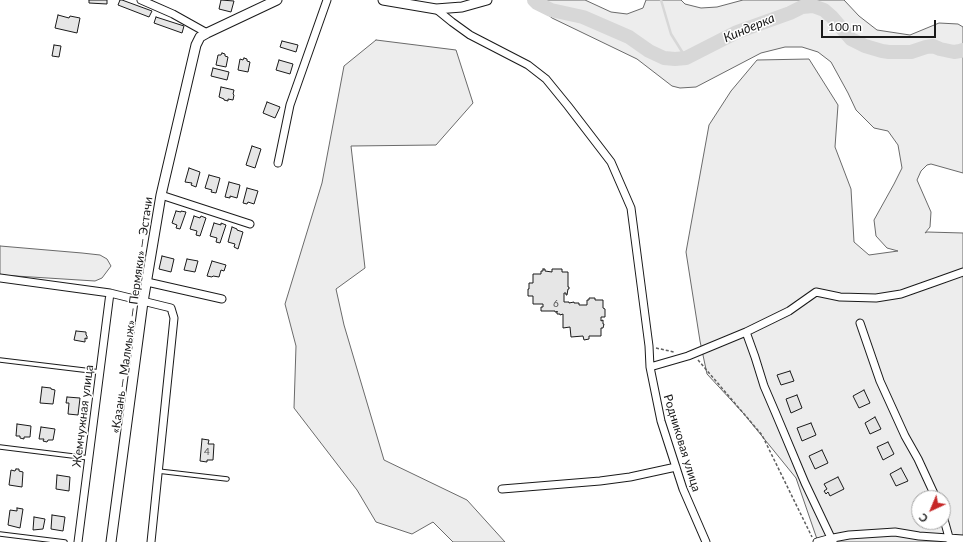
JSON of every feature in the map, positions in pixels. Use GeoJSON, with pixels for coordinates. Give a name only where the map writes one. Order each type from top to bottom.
{"type":"FeatureCollection","features":[{"type":"Feature","properties":{"kind":"street"},"geometry":{"type":"LineString","coordinates":[[140,0],[173,14],[207,32]]}},
{"type":"Feature","properties":{"kind":"street","name":"«Казань — Малмыж» — Пермяки» — Эстачи"},"geometry":{"type":"LineString","coordinates":[[112,542],[143,302],[162,195],[196,45],[200,37],[207,32],[277,0]]}},
{"type":"Feature","properties":{"kind":"street"},"geometry":{"type":"LineString","coordinates":[[278,163],[290,105],[327,0]]}},
{"type":"Feature","properties":{"kind":"street"},"geometry":{"type":"LineString","coordinates":[[383,0],[436,9],[462,7],[487,0]]}},
{"type":"Feature","properties":{"kind":"street","name":"Родниковая улица"},"geometry":{"type":"LineString","coordinates":[[436,9],[470,35],[528,65],[546,79],[611,162],[631,208],[649,346],[650,368],[661,421],[683,489],[706,542]]}},
{"type":"Feature","properties":{"kind":"street"},"geometry":{"type":"LineString","coordinates":[[162,195],[250,224]]}},
{"type":"Feature","properties":{"kind":"street"},"geometry":{"type":"LineString","coordinates":[[650,368],[688,356],[746,332],[789,311],[816,292],[840,297],[876,298],[901,294],[963,272]]}},
{"type":"Feature","properties":{"kind":"street"},"geometry":{"type":"LineString","coordinates":[[0,278],[110,293],[171,308],[174,318],[151,542]]}},
{"type":"Feature","properties":{"kind":"street"},"geometry":{"type":"LineString","coordinates":[[147,282],[222,299]]}},
{"type":"Feature","properties":{"kind":"street","name":"Жемчужная улица"},"geometry":{"type":"LineString","coordinates":[[78,542],[110,293]]}},
{"type":"Feature","properties":{"kind":"street"},"geometry":{"type":"LineString","coordinates":[[860,323],[885,394],[904,436],[918,459],[932,490]]}},
{"type":"Feature","properties":{"kind":"street"},"geometry":{"type":"LineString","coordinates":[[746,332],[764,386],[805,483],[832,540]]}},
{"type":"Feature","properties":{"kind":"street"},"geometry":{"type":"LineString","coordinates":[[502,489],[600,481],[676,468]]}},
{"type":"Feature","properties":{"kind":"street"},"geometry":{"type":"LineString","coordinates":[[947,530],[950,540]]}},
{"type":"Feature","properties":{"kind":"street"},"geometry":{"type":"LineString","coordinates":[[816,542],[832,540],[849,535],[895,532],[950,540],[963,539]]}},
{"type":"Feature","properties":{"kind":"lane"},"geometry":{"type":"LineString","coordinates":[[0,360],[100,372]]}},
{"type":"Feature","properties":{"kind":"lane"},"geometry":{"type":"LineString","coordinates":[[0,446],[89,458]]}},
{"type":"Feature","properties":{"kind":"lane"},"geometry":{"type":"LineString","coordinates":[[158,471],[227,480]]}},
{"type":"Feature","properties":{"kind":"lane"},"geometry":{"type":"LineString","coordinates":[[0,534],[64,542]]}},
{"type":"Feature","properties":{"kind":"path"},"geometry":{"type":"LineString","coordinates":[[649,346],[697,358],[762,435],[816,542]]}},
{"type":"Feature","properties":{"kind":"shaded area"},"geometry":{"type":"Polygon","coordinates":[[[536,0],[585,0],[611,12],[627,14],[643,8],[646,0],[681,0],[685,4],[701,8],[717,7],[743,0],[844,0],[859,16],[877,30],[910,35],[939,23],[958,24],[963,27],[963,173],[931,164],[927,165],[921,171],[917,180],[931,212],[930,227],[925,233],[963,233],[963,542],[818,542],[796,478],[744,414],[707,374],[700,341],[686,252],[709,125],[731,91],[757,60],[809,59],[838,105],[835,147],[851,189],[854,242],[869,255],[898,251],[887,248],[876,236],[874,220],[902,168],[898,145],[888,131],[874,128],[856,110],[831,62],[818,52],[802,47],[785,47],[761,53],[696,87],[680,88],[672,86],[637,59],[552,18],[542,10],[536,0]]]}},
{"type":"Feature","properties":{"kind":"shaded area"},"geometry":{"type":"Polygon","coordinates":[[[376,40],[456,50],[473,103],[436,145],[351,146],[365,268],[336,289],[344,325],[384,460],[467,500],[505,542],[453,542],[433,522],[412,534],[376,522],[357,490],[294,408],[296,346],[285,304],[322,183],[344,66],[376,40]]]}},
{"type":"Feature","properties":{"kind":"shaded area"},"geometry":{"type":"Polygon","coordinates":[[[0,246],[100,255],[107,259],[111,266],[102,278],[95,281],[0,275],[0,246]]]}},
{"type":"Feature","properties":{"kind":"building"},"geometry":{"type":"Polygon","coordinates":[[[89,0],[107,0],[107,4],[89,3],[89,0]]]}},
{"type":"Feature","properties":{"kind":"building"},"geometry":{"type":"Polygon","coordinates":[[[120,0],[152,11],[149,17],[118,5],[120,0]]]}},
{"type":"Feature","properties":{"kind":"building"},"geometry":{"type":"Polygon","coordinates":[[[221,0],[234,1],[231,12],[219,9],[221,0]]]}},
{"type":"Feature","properties":{"kind":"building"},"geometry":{"type":"Polygon","coordinates":[[[58,15],[69,18],[70,16],[80,18],[77,33],[55,28],[58,15]]]}},
{"type":"Feature","properties":{"kind":"building"},"geometry":{"type":"Polygon","coordinates":[[[156,17],[184,26],[182,33],[154,23],[156,17]]]}},
{"type":"Feature","properties":{"kind":"building"},"geometry":{"type":"Polygon","coordinates":[[[282,41],[298,45],[296,52],[280,47],[282,41]]]}},
{"type":"Feature","properties":{"kind":"building"},"geometry":{"type":"Polygon","coordinates":[[[54,45],[61,46],[59,57],[52,56],[54,45]]]}},
{"type":"Feature","properties":{"kind":"building"},"geometry":{"type":"Polygon","coordinates":[[[222,53],[228,57],[226,67],[216,65],[218,55],[221,55],[222,53]]]}},
{"type":"Feature","properties":{"kind":"building"},"geometry":{"type":"Polygon","coordinates":[[[244,58],[250,62],[248,72],[238,70],[240,59],[243,60],[244,58]]]}},
{"type":"Feature","properties":{"kind":"building"},"geometry":{"type":"Polygon","coordinates":[[[279,60],[293,64],[290,74],[276,70],[279,60]]]}},
{"type":"Feature","properties":{"kind":"building"},"geometry":{"type":"Polygon","coordinates":[[[213,68],[229,72],[227,80],[211,76],[213,68]]]}},
{"type":"Feature","properties":{"kind":"building"},"geometry":{"type":"Polygon","coordinates":[[[221,87],[234,90],[233,100],[228,99],[228,101],[219,97],[221,87]]]}},
{"type":"Feature","properties":{"kind":"building"},"geometry":{"type":"Polygon","coordinates":[[[267,102],[280,107],[275,118],[263,113],[267,102]]]}},
{"type":"Feature","properties":{"kind":"building"},"geometry":{"type":"Polygon","coordinates":[[[252,146],[261,149],[255,168],[246,165],[252,146]]]}},
{"type":"Feature","properties":{"kind":"building"},"geometry":{"type":"Polygon","coordinates":[[[189,168],[200,172],[196,187],[191,185],[192,183],[185,182],[189,168]]]}},
{"type":"Feature","properties":{"kind":"building"},"geometry":{"type":"Polygon","coordinates":[[[209,175],[220,178],[216,193],[205,188],[209,175]]]}},
{"type":"Feature","properties":{"kind":"building"},"geometry":{"type":"Polygon","coordinates":[[[229,182],[240,185],[237,198],[230,196],[230,198],[225,197],[229,182]]]}},
{"type":"Feature","properties":{"kind":"building"},"geometry":{"type":"Polygon","coordinates":[[[247,188],[258,191],[254,204],[248,202],[247,204],[243,203],[247,188]]]}},
{"type":"Feature","properties":{"kind":"building"},"geometry":{"type":"Polygon","coordinates":[[[176,211],[186,212],[180,229],[176,228],[177,225],[172,223],[176,211]]]}},
{"type":"Feature","properties":{"kind":"building"},"geometry":{"type":"Polygon","coordinates":[[[194,216],[206,218],[200,236],[196,235],[197,231],[190,229],[194,216]]]}},
{"type":"Feature","properties":{"kind":"building"},"geometry":{"type":"Polygon","coordinates":[[[214,223],[226,225],[220,243],[216,242],[217,238],[210,236],[214,223]]]}},
{"type":"Feature","properties":{"kind":"building"},"geometry":{"type":"Polygon","coordinates":[[[232,227],[243,232],[238,249],[234,247],[235,244],[228,242],[232,227]]]}},
{"type":"Feature","properties":{"kind":"building"},"geometry":{"type":"Polygon","coordinates":[[[162,256],[174,259],[171,272],[159,269],[162,256]]]}},
{"type":"Feature","properties":{"kind":"building"},"geometry":{"type":"Polygon","coordinates":[[[187,259],[198,261],[195,272],[184,270],[187,259]]]}},
{"type":"Feature","properties":{"kind":"building"},"geometry":{"type":"Polygon","coordinates":[[[212,261],[226,265],[224,271],[221,270],[219,277],[207,276],[212,261]]]}},
{"type":"Feature","properties":{"kind":"building"},"geometry":{"type":"Polygon","coordinates":[[[543,269],[545,269],[545,271],[552,272],[552,269],[562,269],[562,272],[568,272],[569,289],[567,295],[564,293],[564,302],[574,302],[579,303],[579,305],[587,305],[587,300],[589,300],[589,298],[603,300],[605,317],[601,317],[601,321],[603,320],[604,324],[603,328],[601,328],[601,336],[589,336],[589,339],[584,340],[583,336],[571,337],[570,327],[563,328],[563,314],[557,314],[555,311],[541,311],[543,304],[533,304],[533,296],[528,296],[529,283],[533,283],[533,274],[541,274],[543,269]]]}},
{"type":"Feature","properties":{"kind":"building"},"geometry":{"type":"Polygon","coordinates":[[[76,331],[86,332],[87,339],[85,338],[85,342],[74,340],[76,331]]]}},
{"type":"Feature","properties":{"kind":"building"},"geometry":{"type":"Polygon","coordinates":[[[790,371],[794,381],[781,385],[777,375],[790,371]]]}},
{"type":"Feature","properties":{"kind":"building"},"geometry":{"type":"Polygon","coordinates":[[[42,387],[55,390],[53,404],[40,403],[42,387]]]}},
{"type":"Feature","properties":{"kind":"building"},"geometry":{"type":"Polygon","coordinates":[[[864,390],[870,403],[859,408],[853,396],[864,390]]]}},
{"type":"Feature","properties":{"kind":"building"},"geometry":{"type":"Polygon","coordinates":[[[797,395],[802,408],[791,413],[786,399],[797,395]]]}},
{"type":"Feature","properties":{"kind":"building"},"geometry":{"type":"Polygon","coordinates":[[[67,397],[80,398],[78,415],[68,414],[69,403],[66,403],[67,397]]]}},
{"type":"Feature","properties":{"kind":"building"},"geometry":{"type":"Polygon","coordinates":[[[875,417],[881,429],[870,434],[865,423],[875,417]]]}},
{"type":"Feature","properties":{"kind":"building"},"geometry":{"type":"Polygon","coordinates":[[[811,423],[816,435],[802,441],[797,428],[811,423]]]}},
{"type":"Feature","properties":{"kind":"building"},"geometry":{"type":"Polygon","coordinates":[[[17,424],[31,426],[30,437],[24,437],[24,439],[20,438],[20,436],[16,436],[17,424]]]}},
{"type":"Feature","properties":{"kind":"building"},"geometry":{"type":"Polygon","coordinates":[[[41,427],[55,429],[53,440],[48,440],[47,442],[43,441],[44,439],[39,439],[41,427]]]}},
{"type":"Feature","properties":{"kind":"building"},"geometry":{"type":"Polygon","coordinates":[[[202,439],[209,440],[208,444],[214,444],[213,460],[207,460],[207,462],[200,461],[202,439]]]}},
{"type":"Feature","properties":{"kind":"building"},"geometry":{"type":"Polygon","coordinates":[[[888,442],[894,454],[883,460],[877,447],[888,442]]]}},
{"type":"Feature","properties":{"kind":"building"},"geometry":{"type":"Polygon","coordinates":[[[822,450],[828,463],[815,469],[809,456],[822,450]]]}},
{"type":"Feature","properties":{"kind":"building"},"geometry":{"type":"Polygon","coordinates":[[[901,468],[908,481],[896,486],[890,474],[901,468]]]}},
{"type":"Feature","properties":{"kind":"building"},"geometry":{"type":"Polygon","coordinates":[[[16,469],[23,472],[22,487],[9,485],[11,470],[15,471],[16,469]]]}},
{"type":"Feature","properties":{"kind":"building"},"geometry":{"type":"Polygon","coordinates":[[[57,475],[70,477],[69,491],[56,489],[57,475]]]}},
{"type":"Feature","properties":{"kind":"building"},"geometry":{"type":"Polygon","coordinates":[[[838,477],[844,489],[830,496],[828,492],[826,494],[824,491],[827,489],[824,484],[838,477]]]}},
{"type":"Feature","properties":{"kind":"building"},"geometry":{"type":"Polygon","coordinates":[[[17,508],[23,509],[20,528],[8,525],[10,510],[17,511],[17,508]]]}},
{"type":"Feature","properties":{"kind":"building"},"geometry":{"type":"Polygon","coordinates":[[[52,515],[65,517],[63,531],[51,529],[52,515]]]}},
{"type":"Feature","properties":{"kind":"building"},"geometry":{"type":"Polygon","coordinates":[[[34,517],[45,519],[43,529],[33,530],[34,517]]]}},
{"type":"Feature","properties":{"kind":"waterway","name":"Киндерка"},"geometry":{"type":"LineString","coordinates":[[534,0],[551,10],[583,17],[629,37],[649,51],[664,58],[686,58],[737,32],[790,13],[802,7],[813,6],[824,10],[851,39],[865,46],[882,51],[911,52],[933,46],[954,52],[963,50]]}},
{"type":"Feature","properties":{"kind":"waterway"},"geometry":{"type":"LineString","coordinates":[[661,0],[671,34],[686,58]]}}]}
